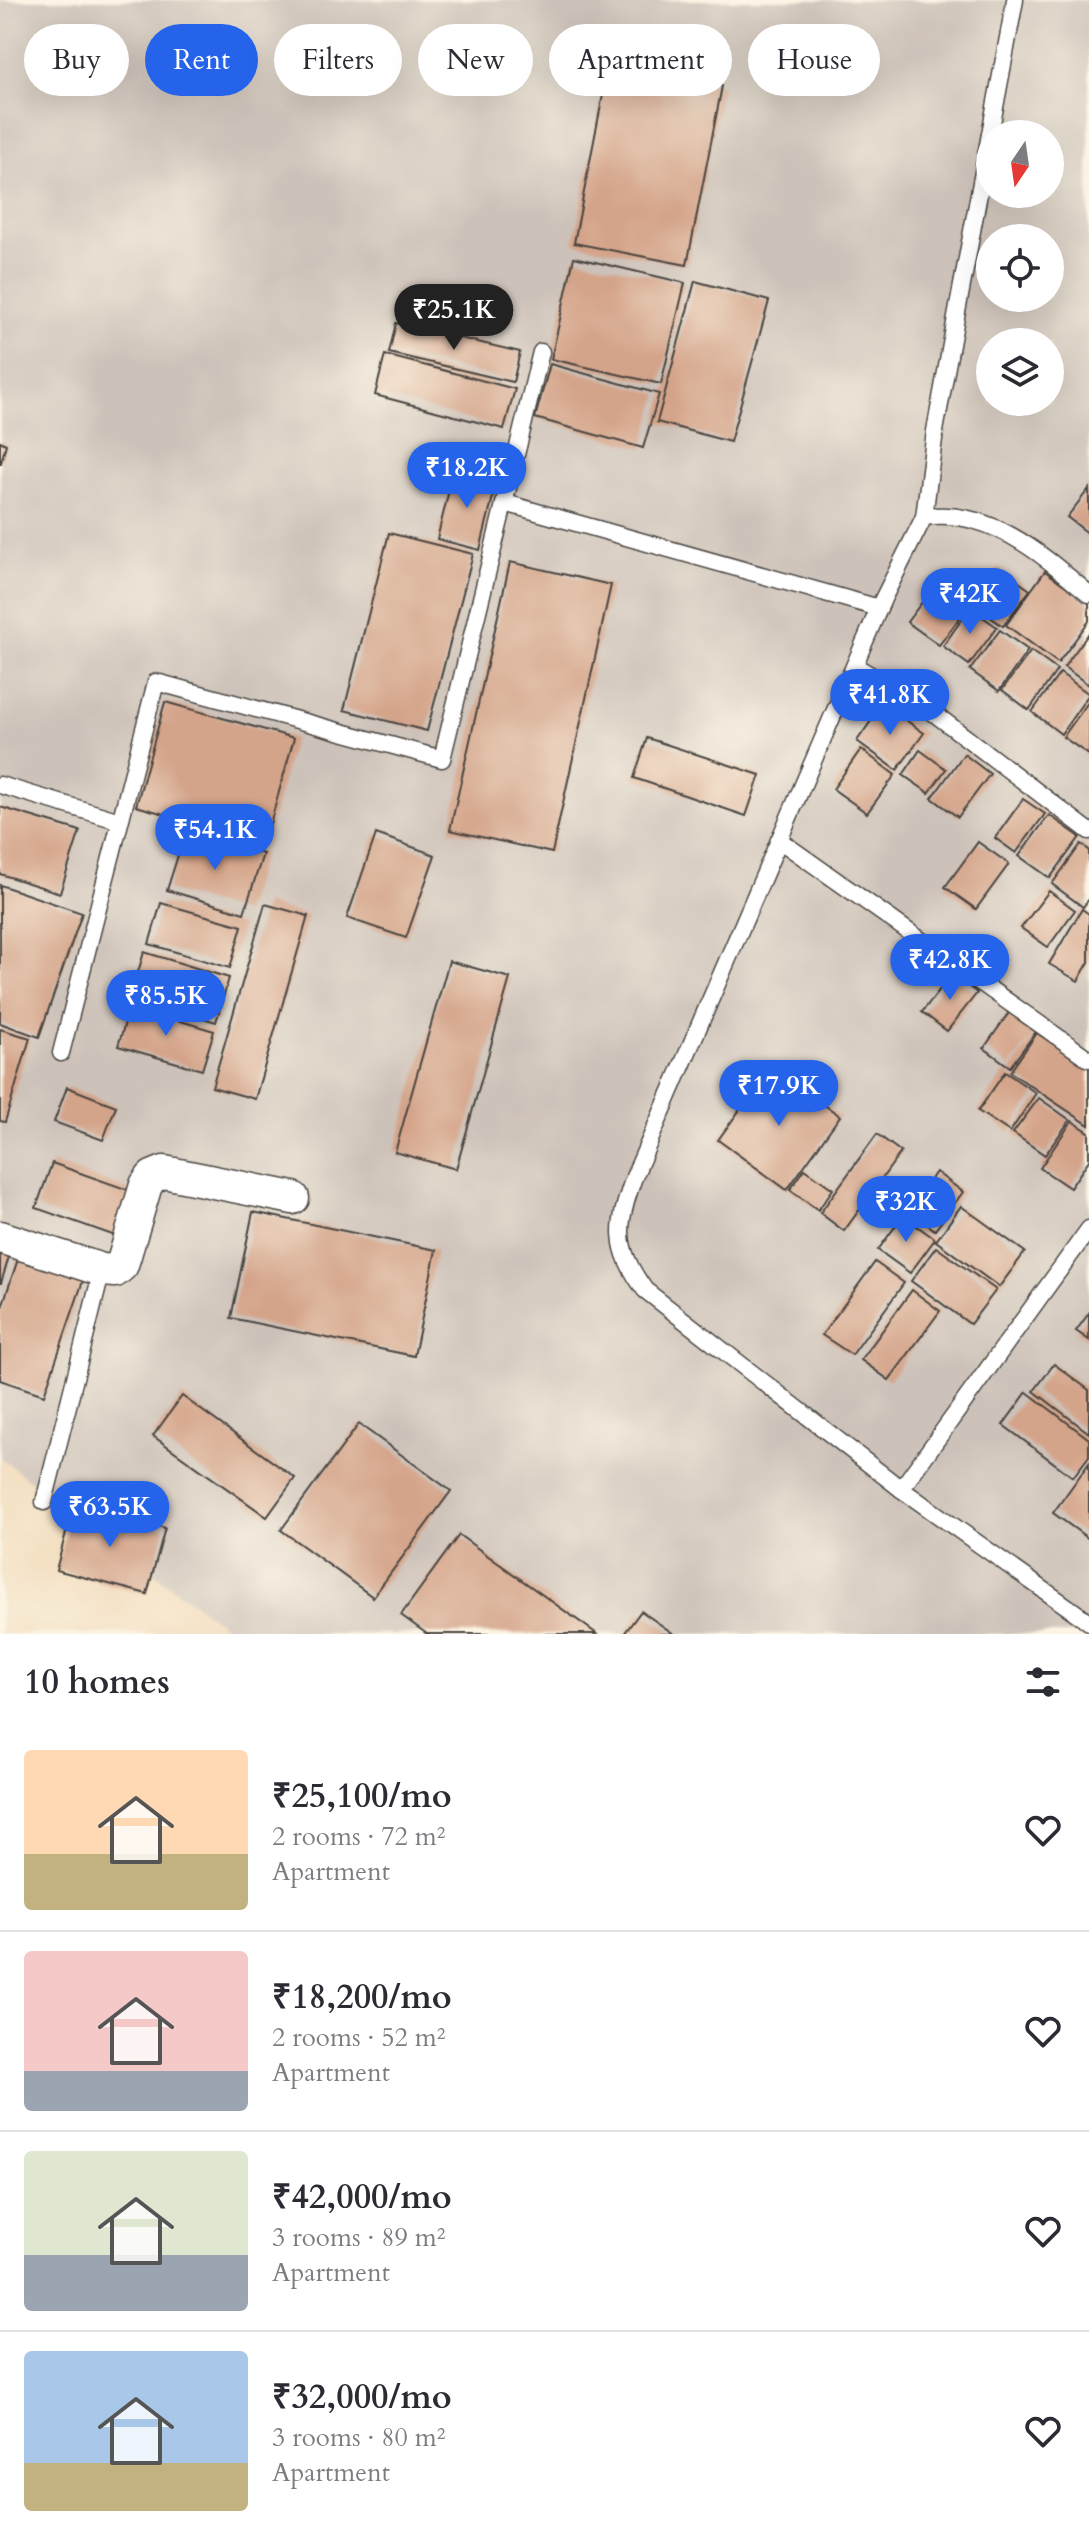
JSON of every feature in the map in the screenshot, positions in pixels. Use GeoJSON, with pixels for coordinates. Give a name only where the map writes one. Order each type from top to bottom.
{"type":"FeatureCollection","features":[{"type":"Feature","properties":{"kind":"street"},"geometry":{"type":"LineString","coordinates":[[0,1237],[102,1270],[115,1271],[122,1265],[146,1185],[152,1177],[164,1172],[293,1198]]}},
{"type":"Feature","properties":{"kind":"lane"},"geometry":{"type":"LineString","coordinates":[[993,120],[1015,0]]}},
{"type":"Feature","properties":{"kind":"lane"},"geometry":{"type":"LineString","coordinates":[[976,208],[935,431],[924,517],[879,608],[634,1177],[624,1207],[620,1238],[627,1266],[645,1290],[901,1489],[1089,1622]]}},
{"type":"Feature","properties":{"kind":"lane"},"geometry":{"type":"LineString","coordinates":[[61,1053],[156,682],[442,759],[541,352]]}},
{"type":"Feature","properties":{"kind":"lane"},"geometry":{"type":"LineString","coordinates":[[505,503],[879,608]]}},
{"type":"Feature","properties":{"kind":"lane"},"geometry":{"type":"LineString","coordinates":[[924,517],[940,514],[966,516],[1016,538],[1089,594]]}},
{"type":"Feature","properties":{"kind":"lane"},"geometry":{"type":"LineString","coordinates":[[855,666],[927,708],[1089,831]]}},
{"type":"Feature","properties":{"kind":"lane"},"geometry":{"type":"LineString","coordinates":[[0,785],[120,821]]}},
{"type":"Feature","properties":{"kind":"lane"},"geometry":{"type":"LineString","coordinates":[[779,840],[1089,1059]]}},
{"type":"Feature","properties":{"kind":"lane"},"geometry":{"type":"LineString","coordinates":[[901,1489],[1089,1229]]}},
{"type":"Feature","properties":{"kind":"lane"},"geometry":{"type":"LineString","coordinates":[[44,1502],[102,1270]]}},
{"type":"Feature","properties":{"kind":"shaded area"},"geometry":{"type":"Polygon","coordinates":[[[0,0],[1089,0],[1089,1634],[235,1634],[0,1458],[0,0]]]}},
{"type":"Feature","properties":{"kind":"building"},"geometry":{"type":"Polygon","coordinates":[[[603,96],[720,96],[687,265],[574,243],[603,96]]]}},
{"type":"Feature","properties":{"kind":"building"},"geometry":{"type":"Polygon","coordinates":[[[574,257],[685,283],[661,384],[551,359],[574,257]]]}},
{"type":"Feature","properties":{"kind":"building"},"geometry":{"type":"Polygon","coordinates":[[[695,281],[769,301],[730,442],[657,422],[695,281]]]}},
{"type":"Feature","properties":{"kind":"building"},"geometry":{"type":"Polygon","coordinates":[[[396,323],[520,352],[513,382],[389,353],[396,323]]]}},
{"type":"Feature","properties":{"kind":"building"},"geometry":{"type":"Polygon","coordinates":[[[385,355],[515,389],[504,429],[375,395],[385,355]]]}},
{"type":"Feature","properties":{"kind":"building"},"geometry":{"type":"Polygon","coordinates":[[[550,364],[659,394],[643,448],[535,418],[550,364]]]}},
{"type":"Feature","properties":{"kind":"building"},"geometry":{"type":"Polygon","coordinates":[[[0,441],[6,444],[1,463],[0,463],[0,441]]]}},
{"type":"Feature","properties":{"kind":"building"},"geometry":{"type":"Polygon","coordinates":[[[454,470],[497,480],[480,550],[437,539],[454,470]]]}},
{"type":"Feature","properties":{"kind":"building"},"geometry":{"type":"Polygon","coordinates":[[[1089,489],[1089,534],[1067,517],[1089,489]]]}},
{"type":"Feature","properties":{"kind":"building"},"geometry":{"type":"Polygon","coordinates":[[[389,533],[473,554],[427,731],[344,710],[389,533]]]}},
{"type":"Feature","properties":{"kind":"building"},"geometry":{"type":"Polygon","coordinates":[[[510,562],[611,585],[552,853],[450,830],[510,562]]]}},
{"type":"Feature","properties":{"kind":"building"},"geometry":{"type":"Polygon","coordinates":[[[998,567],[1030,590],[1003,626],[972,604],[998,567]]]}},
{"type":"Feature","properties":{"kind":"building"},"geometry":{"type":"Polygon","coordinates":[[[1045,571],[1089,603],[1089,621],[1058,663],[1006,625],[1045,571]]]}},
{"type":"Feature","properties":{"kind":"building"},"geometry":{"type":"Polygon","coordinates":[[[935,585],[967,608],[939,645],[907,622],[935,585]]]}},
{"type":"Feature","properties":{"kind":"building"},"geometry":{"type":"Polygon","coordinates":[[[970,608],[997,627],[969,665],[943,646],[970,608]]]}},
{"type":"Feature","properties":{"kind":"building"},"geometry":{"type":"Polygon","coordinates":[[[1000,630],[1028,650],[999,691],[970,670],[1000,630]]]}},
{"type":"Feature","properties":{"kind":"building"},"geometry":{"type":"Polygon","coordinates":[[[1089,633],[1089,685],[1064,667],[1089,633]]]}},
{"type":"Feature","properties":{"kind":"building"},"geometry":{"type":"Polygon","coordinates":[[[1031,651],[1057,670],[1029,710],[1002,690],[1031,651]]]}},
{"type":"Feature","properties":{"kind":"building"},"geometry":{"type":"Polygon","coordinates":[[[1060,673],[1089,694],[1061,734],[1032,712],[1060,673]]]}},
{"type":"Feature","properties":{"kind":"building"},"geometry":{"type":"Polygon","coordinates":[[[1089,701],[1089,755],[1063,737],[1089,701]]]}},
{"type":"Feature","properties":{"kind":"building"},"geometry":{"type":"Polygon","coordinates":[[[165,702],[294,738],[265,842],[136,806],[165,702]]]}},
{"type":"Feature","properties":{"kind":"building"},"geometry":{"type":"Polygon","coordinates":[[[883,704],[924,733],[897,770],[857,741],[883,704]]]}},
{"type":"Feature","properties":{"kind":"building"},"geometry":{"type":"Polygon","coordinates":[[[647,738],[760,775],[746,816],[634,778],[647,738]]]}},
{"type":"Feature","properties":{"kind":"building"},"geometry":{"type":"Polygon","coordinates":[[[861,749],[895,775],[867,813],[833,789],[861,749]]]}},
{"type":"Feature","properties":{"kind":"building"},"geometry":{"type":"Polygon","coordinates":[[[920,750],[946,769],[929,793],[903,775],[920,750]]]}},
{"type":"Feature","properties":{"kind":"building"},"geometry":{"type":"Polygon","coordinates":[[[964,754],[990,774],[958,817],[932,798],[964,754]]]}},
{"type":"Feature","properties":{"kind":"building"},"geometry":{"type":"Polygon","coordinates":[[[1023,799],[1045,814],[1016,853],[995,838],[1023,799]]]}},
{"type":"Feature","properties":{"kind":"building"},"geometry":{"type":"Polygon","coordinates":[[[0,807],[80,831],[60,893],[0,874],[0,807]]]}},
{"type":"Feature","properties":{"kind":"building"},"geometry":{"type":"Polygon","coordinates":[[[1049,815],[1080,837],[1050,878],[1019,856],[1049,815]]]}},
{"type":"Feature","properties":{"kind":"building"},"geometry":{"type":"Polygon","coordinates":[[[186,830],[263,854],[244,913],[167,890],[186,830]]]}},
{"type":"Feature","properties":{"kind":"building"},"geometry":{"type":"Polygon","coordinates":[[[376,834],[435,855],[406,938],[347,918],[376,834]]]}},
{"type":"Feature","properties":{"kind":"building"},"geometry":{"type":"Polygon","coordinates":[[[978,842],[1009,864],[976,909],[945,887],[978,842]]]}},
{"type":"Feature","properties":{"kind":"building"},"geometry":{"type":"Polygon","coordinates":[[[1081,844],[1089,850],[1089,899],[1083,907],[1052,884],[1081,844]]]}},
{"type":"Feature","properties":{"kind":"building"},"geometry":{"type":"Polygon","coordinates":[[[0,885],[82,913],[39,1037],[0,1023],[0,885]]]}},
{"type":"Feature","properties":{"kind":"building"},"geometry":{"type":"Polygon","coordinates":[[[1049,891],[1075,910],[1048,947],[1021,928],[1049,891]]]}},
{"type":"Feature","properties":{"kind":"building"},"geometry":{"type":"Polygon","coordinates":[[[161,903],[242,926],[230,968],[149,944],[161,903]]]}},
{"type":"Feature","properties":{"kind":"building"},"geometry":{"type":"Polygon","coordinates":[[[265,904],[308,916],[255,1099],[212,1087],[265,904]]]}},
{"type":"Feature","properties":{"kind":"building"},"geometry":{"type":"Polygon","coordinates":[[[1082,909],[1089,914],[1089,962],[1078,981],[1049,964],[1082,909]]]}},
{"type":"Feature","properties":{"kind":"building"},"geometry":{"type":"Polygon","coordinates":[[[144,952],[229,978],[216,1022],[131,996],[144,952]]]}},
{"type":"Feature","properties":{"kind":"building"},"geometry":{"type":"Polygon","coordinates":[[[449,961],[510,978],[456,1169],[395,1152],[449,961]]]}},
{"type":"Feature","properties":{"kind":"building"},"geometry":{"type":"Polygon","coordinates":[[[952,974],[977,993],[947,1031],[922,1012],[952,974]]]}},
{"type":"Feature","properties":{"kind":"building"},"geometry":{"type":"Polygon","coordinates":[[[130,1006],[214,1031],[202,1070],[118,1046],[130,1006]]]}},
{"type":"Feature","properties":{"kind":"building"},"geometry":{"type":"Polygon","coordinates":[[[1011,1010],[1038,1029],[1010,1067],[984,1048],[1011,1010]]]}},
{"type":"Feature","properties":{"kind":"building"},"geometry":{"type":"Polygon","coordinates":[[[0,1029],[30,1038],[5,1122],[0,1121],[0,1029]]]}},
{"type":"Feature","properties":{"kind":"building"},"geometry":{"type":"Polygon","coordinates":[[[1037,1033],[1089,1068],[1089,1125],[1010,1072],[1037,1033]]]}},
{"type":"Feature","properties":{"kind":"building"},"geometry":{"type":"Polygon","coordinates":[[[771,1067],[840,1116],[787,1190],[718,1140],[771,1067]]]}},
{"type":"Feature","properties":{"kind":"building"},"geometry":{"type":"Polygon","coordinates":[[[1005,1072],[1036,1093],[1010,1132],[978,1111],[1005,1072]]]}},
{"type":"Feature","properties":{"kind":"building"},"geometry":{"type":"Polygon","coordinates":[[[67,1087],[116,1106],[103,1140],[54,1122],[67,1087]]]}},
{"type":"Feature","properties":{"kind":"building"},"geometry":{"type":"Polygon","coordinates":[[[1039,1098],[1070,1120],[1045,1155],[1013,1133],[1039,1098]]]}},
{"type":"Feature","properties":{"kind":"building"},"geometry":{"type":"Polygon","coordinates":[[[1072,1121],[1089,1132],[1089,1160],[1070,1188],[1040,1168],[1072,1121]]]}},
{"type":"Feature","properties":{"kind":"building"},"geometry":{"type":"Polygon","coordinates":[[[877,1134],[901,1152],[844,1231],[820,1213],[877,1134]]]}},
{"type":"Feature","properties":{"kind":"building"},"geometry":{"type":"Polygon","coordinates":[[[52,1163],[137,1193],[121,1238],[36,1208],[52,1163]]]}},
{"type":"Feature","properties":{"kind":"building"},"geometry":{"type":"Polygon","coordinates":[[[805,1169],[833,1189],[818,1210],[790,1190],[805,1169]]]}},
{"type":"Feature","properties":{"kind":"building"},"geometry":{"type":"Polygon","coordinates":[[[936,1172],[963,1192],[935,1230],[908,1211],[936,1172]]]}},
{"type":"Feature","properties":{"kind":"building"},"geometry":{"type":"Polygon","coordinates":[[[961,1206],[1025,1252],[999,1287],[936,1241],[961,1206]]]}},
{"type":"Feature","properties":{"kind":"building"},"geometry":{"type":"Polygon","coordinates":[[[253,1212],[436,1250],[414,1356],[231,1318],[253,1212]]]}},
{"type":"Feature","properties":{"kind":"building"},"geometry":{"type":"Polygon","coordinates":[[[903,1216],[935,1239],[910,1273],[878,1250],[903,1216]]]}},
{"type":"Feature","properties":{"kind":"building"},"geometry":{"type":"Polygon","coordinates":[[[0,1243],[12,1247],[1,1283],[0,1283],[0,1243]]]}},
{"type":"Feature","properties":{"kind":"building"},"geometry":{"type":"Polygon","coordinates":[[[936,1247],[996,1290],[970,1324],[911,1281],[936,1247]]]}},
{"type":"Feature","properties":{"kind":"building"},"geometry":{"type":"Polygon","coordinates":[[[18,1259],[83,1281],[44,1395],[0,1380],[0,1313],[18,1259]]]}},
{"type":"Feature","properties":{"kind":"building"},"geometry":{"type":"Polygon","coordinates":[[[875,1262],[904,1283],[852,1355],[822,1335],[875,1262]]]}},
{"type":"Feature","properties":{"kind":"building"},"geometry":{"type":"Polygon","coordinates":[[[912,1290],[940,1311],[889,1380],[861,1360],[912,1290]]]}},
{"type":"Feature","properties":{"kind":"building"},"geometry":{"type":"Polygon","coordinates":[[[1089,1313],[1089,1340],[1076,1331],[1089,1313]]]}},
{"type":"Feature","properties":{"kind":"building"},"geometry":{"type":"Polygon","coordinates":[[[1054,1364],[1089,1390],[1089,1433],[1034,1391],[1054,1364]]]}},
{"type":"Feature","properties":{"kind":"building"},"geometry":{"type":"Polygon","coordinates":[[[1027,1392],[1089,1439],[1089,1456],[1073,1477],[1003,1425],[1027,1392]]]}},
{"type":"Feature","properties":{"kind":"building"},"geometry":{"type":"Polygon","coordinates":[[[182,1396],[295,1478],[267,1517],[153,1436],[182,1396]]]}},
{"type":"Feature","properties":{"kind":"building"},"geometry":{"type":"Polygon","coordinates":[[[359,1424],[451,1491],[373,1597],[281,1530],[359,1424]]]}},
{"type":"Feature","properties":{"kind":"building"},"geometry":{"type":"Polygon","coordinates":[[[1089,1463],[1089,1539],[1053,1513],[1089,1463]]]}},
{"type":"Feature","properties":{"kind":"building"},"geometry":{"type":"Polygon","coordinates":[[[74,1503],[165,1528],[147,1594],[56,1570],[74,1503]]]}},
{"type":"Feature","properties":{"kind":"building"},"geometry":{"type":"Polygon","coordinates":[[[459,1535],[597,1634],[427,1634],[401,1615],[459,1535]]]}},
{"type":"Feature","properties":{"kind":"building"},"geometry":{"type":"Polygon","coordinates":[[[641,1611],[674,1634],[624,1634],[641,1611]]]}}]}
